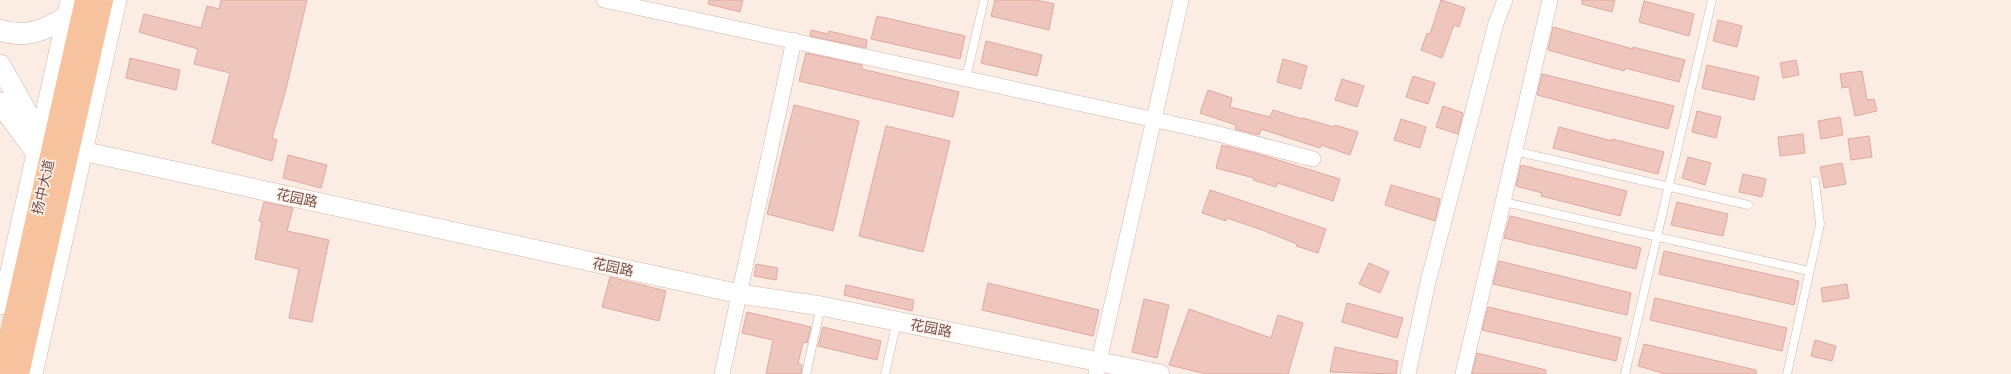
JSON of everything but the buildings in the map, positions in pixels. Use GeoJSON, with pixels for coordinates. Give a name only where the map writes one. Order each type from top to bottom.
{"type":"FeatureCollection","features":[{"type":"Feature","properties":{"kind":"main road","name":"扬中大道"},"geometry":{"type":"LineString","coordinates":[[2,374],[55,146],[85,1]]}},
{"type":"Feature","properties":{"kind":"main road"},"geometry":{"type":"LineString","coordinates":[[0,30],[7,32],[35,32],[64,20],[85,1]]}},
{"type":"Feature","properties":{"kind":"main road"},"geometry":{"type":"LineString","coordinates":[[0,65],[55,146]]}},
{"type":"Feature","properties":{"kind":"main road"},"geometry":{"type":"LineString","coordinates":[[0,103],[55,146]]}},
{"type":"Feature","properties":{"kind":"main road","name":"扬中大道"},"geometry":{"type":"LineString","coordinates":[[18,374],[55,146]]}},
{"type":"Feature","properties":{"kind":"street"},"geometry":{"type":"LineString","coordinates":[[0,307],[55,146],[119,0]]}},
{"type":"Feature","properties":{"kind":"street"},"geometry":{"type":"LineString","coordinates":[[604,0],[794,40],[1211,132],[1313,159]]}},
{"type":"Feature","properties":{"kind":"street"},"geometry":{"type":"LineString","coordinates":[[1097,368],[1181,0]]}},
{"type":"Feature","properties":{"kind":"street"},"geometry":{"type":"LineString","coordinates":[[1408,374],[1428,282],[1494,30],[1505,0]]}},
{"type":"Feature","properties":{"kind":"street"},"geometry":{"type":"LineString","coordinates":[[1463,374],[1550,0]]}},
{"type":"Feature","properties":{"kind":"street"},"geometry":{"type":"LineString","coordinates":[[35,374],[55,146],[64,20]]}},
{"type":"Feature","properties":{"kind":"street"},"geometry":{"type":"LineString","coordinates":[[722,374],[794,40]]}},
{"type":"Feature","properties":{"kind":"street","name":"花园路"},"geometry":{"type":"LineString","coordinates":[[55,146],[740,294],[821,306],[897,321],[1097,368],[1160,374]]}},
{"type":"Feature","properties":{"kind":"lane"},"geometry":{"type":"LineString","coordinates":[[966,78],[984,0]]}},
{"type":"Feature","properties":{"kind":"lane"},"geometry":{"type":"LineString","coordinates":[[1625,374],[1712,0]]}},
{"type":"Feature","properties":{"kind":"lane"},"geometry":{"type":"LineString","coordinates":[[1515,152],[1748,205]]}},
{"type":"Feature","properties":{"kind":"lane"},"geometry":{"type":"LineString","coordinates":[[1787,374],[1820,224],[1815,181]]}},
{"type":"Feature","properties":{"kind":"lane"},"geometry":{"type":"LineString","coordinates":[[1504,202],[1809,271]]}},
{"type":"Feature","properties":{"kind":"lane"},"geometry":{"type":"LineString","coordinates":[[806,374],[821,306]]}},
{"type":"Feature","properties":{"kind":"lane"},"geometry":{"type":"LineString","coordinates":[[885,374],[897,321]]}}]}
